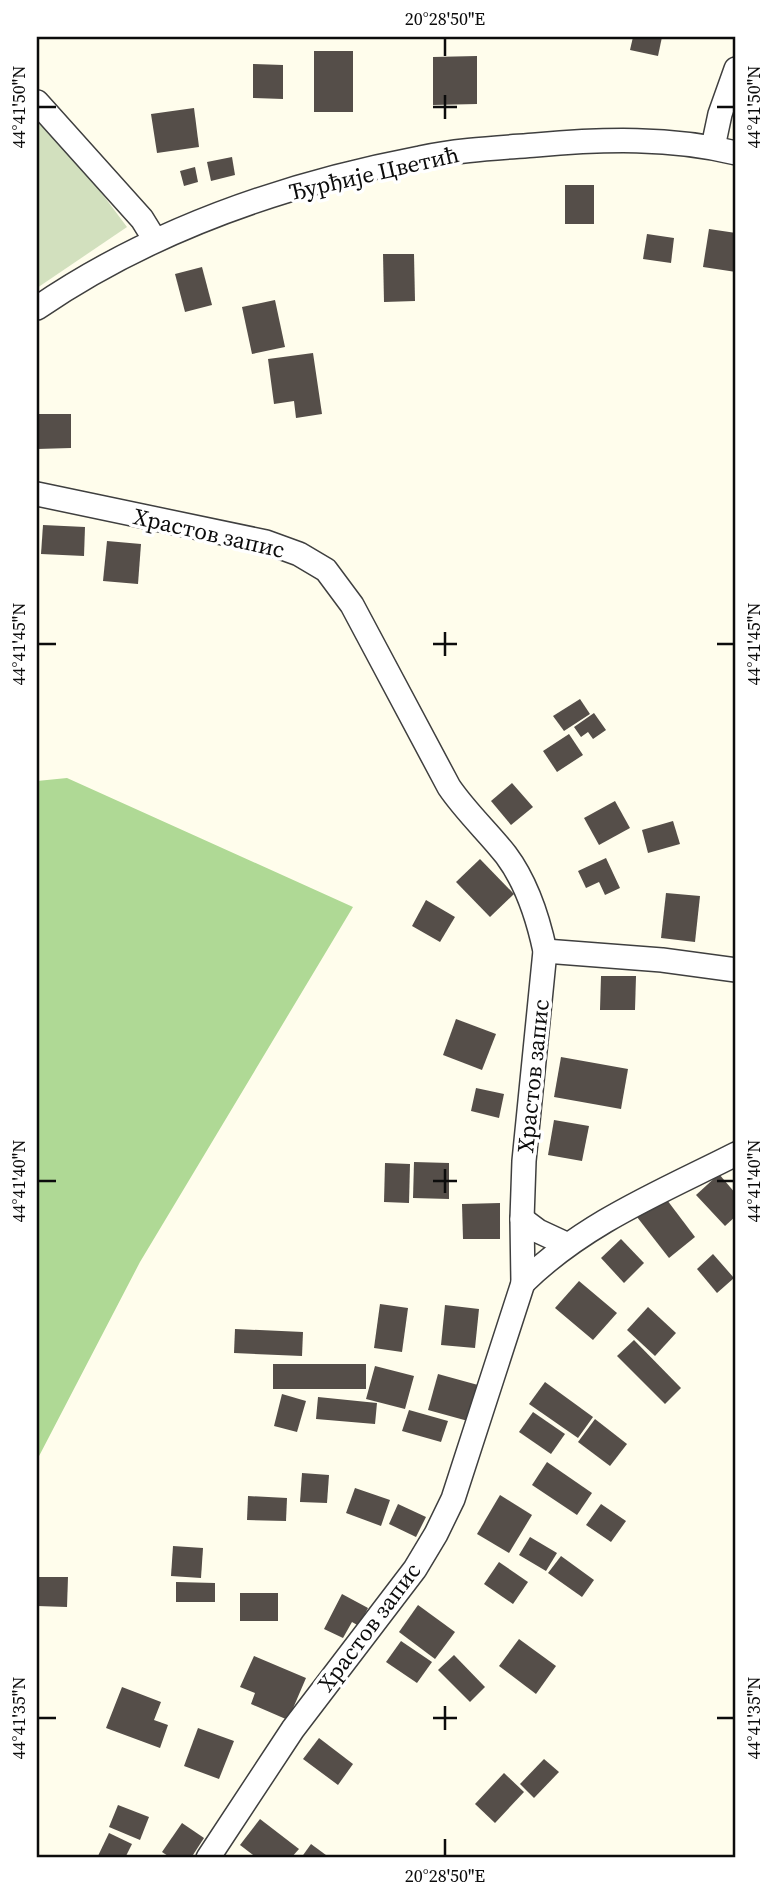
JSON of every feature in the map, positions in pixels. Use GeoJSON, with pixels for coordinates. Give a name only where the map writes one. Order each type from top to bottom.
{"type":"FeatureCollection","features":[{"type":"Feature","properties":{"kind":"street"},"geometry":{"type":"LineString","coordinates":[[712,147],[736,68]]}},
{"type":"Feature","properties":{"kind":"street"},"geometry":{"type":"LineString","coordinates":[[37,102],[142,219],[155,240]]}},
{"type":"Feature","properties":{"kind":"street","name":"Ђурђије Цветић"},"geometry":{"type":"LineString","coordinates":[[37,308],[113,261],[204,218],[335,178],[421,157],[589,140],[652,141],[712,147],[736,153]]}},
{"type":"Feature","properties":{"kind":"street","name":"Храстов запис"},"geometry":{"type":"LineString","coordinates":[[37,494],[266,542],[299,554],[326,570],[352,605],[449,788],[516,872],[536,916],[545,951],[524,1161],[523,1283],[453,1499],[415,1569],[293,1729],[208,1858]]}},
{"type":"Feature","properties":{"kind":"street"},"geometry":{"type":"LineString","coordinates":[[545,951],[662,960],[736,970]]}},
{"type":"Feature","properties":{"kind":"street"},"geometry":{"type":"LineString","coordinates":[[523,1283],[566,1244],[612,1217],[736,1154]]}},
{"type":"Feature","properties":{"kind":"street"},"geometry":{"type":"LineString","coordinates":[[522,1219],[538,1231],[566,1244]]}},
{"type":"Feature","properties":{"kind":"green space"},"geometry":{"type":"Polygon","coordinates":[[[37,116],[67,147],[127,227],[37,288],[37,116]]]}},
{"type":"Feature","properties":{"kind":"green space"},"geometry":{"type":"Polygon","coordinates":[[[67,778],[353,907],[140,1262],[37,1460],[37,781],[67,778]]]}},
{"type":"Feature","properties":{"kind":"building"},"geometry":{"type":"Polygon","coordinates":[[[633,37],[662,37],[658,56],[630,50],[633,37]]]}},
{"type":"Feature","properties":{"kind":"building"},"geometry":{"type":"Polygon","coordinates":[[[314,51],[353,51],[353,112],[314,112],[314,51]]]}},
{"type":"Feature","properties":{"kind":"building"},"geometry":{"type":"Polygon","coordinates":[[[477,56],[477,104],[433,105],[433,57],[477,56]]]}},
{"type":"Feature","properties":{"kind":"building"},"geometry":{"type":"Polygon","coordinates":[[[253,64],[283,65],[283,99],[253,98],[253,64]]]}},
{"type":"Feature","properties":{"kind":"building"},"geometry":{"type":"Polygon","coordinates":[[[194,108],[199,147],[157,153],[151,114],[194,108]]]}},
{"type":"Feature","properties":{"kind":"building"},"geometry":{"type":"Polygon","coordinates":[[[232,157],[235,175],[211,181],[207,162],[232,157]]]}},
{"type":"Feature","properties":{"kind":"building"},"geometry":{"type":"Polygon","coordinates":[[[195,167],[198,182],[184,186],[180,171],[195,167]]]}},
{"type":"Feature","properties":{"kind":"building"},"geometry":{"type":"Polygon","coordinates":[[[565,185],[594,185],[594,224],[565,224],[565,185]]]}},
{"type":"Feature","properties":{"kind":"building"},"geometry":{"type":"Polygon","coordinates":[[[709,229],[736,233],[736,272],[703,267],[709,229]]]}},
{"type":"Feature","properties":{"kind":"building"},"geometry":{"type":"Polygon","coordinates":[[[647,234],[674,238],[671,263],[643,259],[647,234]]]}},
{"type":"Feature","properties":{"kind":"building"},"geometry":{"type":"Polygon","coordinates":[[[383,254],[414,254],[415,301],[384,302],[383,254]]]}},
{"type":"Feature","properties":{"kind":"building"},"geometry":{"type":"Polygon","coordinates":[[[202,267],[212,305],[185,312],[175,274],[202,267]]]}},
{"type":"Feature","properties":{"kind":"building"},"geometry":{"type":"Polygon","coordinates":[[[275,300],[285,347],[252,354],[242,307],[275,300]]]}},
{"type":"Feature","properties":{"kind":"building"},"geometry":{"type":"Polygon","coordinates":[[[313,353],[322,414],[296,418],[294,401],[274,404],[268,359],[313,353]]]}},
{"type":"Feature","properties":{"kind":"building"},"geometry":{"type":"Polygon","coordinates":[[[37,414],[71,414],[71,448],[37,449],[37,414]]]}},
{"type":"Feature","properties":{"kind":"building"},"geometry":{"type":"Polygon","coordinates":[[[43,525],[85,527],[84,556],[41,554],[43,525]]]}},
{"type":"Feature","properties":{"kind":"building"},"geometry":{"type":"Polygon","coordinates":[[[107,541],[141,544],[138,584],[103,581],[107,541]]]}},
{"type":"Feature","properties":{"kind":"building"},"geometry":{"type":"Polygon","coordinates":[[[580,699],[590,714],[564,731],[553,716],[580,699]]]}},
{"type":"Feature","properties":{"kind":"building"},"geometry":{"type":"Polygon","coordinates":[[[594,713],[606,730],[593,739],[588,732],[581,737],[574,727],[594,713]]]}},
{"type":"Feature","properties":{"kind":"building"},"geometry":{"type":"Polygon","coordinates":[[[569,734],[583,755],[557,772],[543,751],[569,734]]]}},
{"type":"Feature","properties":{"kind":"building"},"geometry":{"type":"Polygon","coordinates":[[[512,783],[533,807],[511,825],[491,801],[512,783]]]}},
{"type":"Feature","properties":{"kind":"building"},"geometry":{"type":"Polygon","coordinates":[[[615,801],[630,828],[599,845],[584,818],[615,801]]]}},
{"type":"Feature","properties":{"kind":"building"},"geometry":{"type":"Polygon","coordinates":[[[673,821],[680,844],[648,853],[642,830],[673,821]]]}},
{"type":"Feature","properties":{"kind":"building"},"geometry":{"type":"Polygon","coordinates":[[[606,858],[620,888],[605,895],[599,882],[586,888],[578,871],[606,858]]]}},
{"type":"Feature","properties":{"kind":"building"},"geometry":{"type":"Polygon","coordinates":[[[480,859],[514,894],[490,917],[456,882],[480,859]]]}},
{"type":"Feature","properties":{"kind":"building"},"geometry":{"type":"Polygon","coordinates":[[[666,893],[700,896],[695,942],[661,938],[666,893]]]}},
{"type":"Feature","properties":{"kind":"building"},"geometry":{"type":"Polygon","coordinates":[[[426,900],[455,917],[440,942],[412,926],[426,900]]]}},
{"type":"Feature","properties":{"kind":"building"},"geometry":{"type":"Polygon","coordinates":[[[601,976],[636,976],[635,1010],[600,1010],[601,976]]]}},
{"type":"Feature","properties":{"kind":"building"},"geometry":{"type":"Polygon","coordinates":[[[456,1019],[496,1034],[482,1070],[443,1055],[456,1019]]]}},
{"type":"Feature","properties":{"kind":"building"},"geometry":{"type":"Polygon","coordinates":[[[561,1057],[628,1069],[621,1109],[554,1097],[561,1057]]]}},
{"type":"Feature","properties":{"kind":"building"},"geometry":{"type":"Polygon","coordinates":[[[476,1088],[504,1094],[499,1118],[471,1111],[476,1088]]]}},
{"type":"Feature","properties":{"kind":"building"},"geometry":{"type":"Polygon","coordinates":[[[554,1120],[589,1126],[582,1161],[548,1155],[554,1120]]]}},
{"type":"Feature","properties":{"kind":"building"},"geometry":{"type":"Polygon","coordinates":[[[414,1162],[449,1163],[449,1199],[413,1198],[414,1162]]]}},
{"type":"Feature","properties":{"kind":"building"},"geometry":{"type":"Polygon","coordinates":[[[385,1163],[410,1164],[409,1203],[384,1202],[385,1163]]]}},
{"type":"Feature","properties":{"kind":"building"},"geometry":{"type":"Polygon","coordinates":[[[719,1174],[736,1194],[736,1216],[725,1226],[696,1195],[719,1174]]]}},
{"type":"Feature","properties":{"kind":"building"},"geometry":{"type":"Polygon","coordinates":[[[664,1196],[695,1237],[669,1258],[637,1217],[664,1196]]]}},
{"type":"Feature","properties":{"kind":"building"},"geometry":{"type":"Polygon","coordinates":[[[500,1203],[500,1239],[463,1239],[462,1204],[500,1203]]]}},
{"type":"Feature","properties":{"kind":"building"},"geometry":{"type":"Polygon","coordinates":[[[621,1239],[644,1263],[624,1283],[601,1258],[621,1239]]]}},
{"type":"Feature","properties":{"kind":"building"},"geometry":{"type":"Polygon","coordinates":[[[713,1254],[734,1278],[717,1293],[697,1269],[713,1254]]]}},
{"type":"Feature","properties":{"kind":"building"},"geometry":{"type":"Polygon","coordinates":[[[579,1281],[617,1313],[593,1340],[555,1308],[579,1281]]]}},
{"type":"Feature","properties":{"kind":"building"},"geometry":{"type":"Polygon","coordinates":[[[380,1304],[408,1308],[402,1352],[374,1348],[380,1304]]]}},
{"type":"Feature","properties":{"kind":"building"},"geometry":{"type":"Polygon","coordinates":[[[445,1305],[479,1309],[475,1348],[441,1345],[445,1305]]]}},
{"type":"Feature","properties":{"kind":"building"},"geometry":{"type":"Polygon","coordinates":[[[648,1307],[676,1333],[655,1356],[627,1330],[648,1307]]]}},
{"type":"Feature","properties":{"kind":"building"},"geometry":{"type":"Polygon","coordinates":[[[235,1329],[303,1332],[302,1356],[234,1353],[235,1329]]]}},
{"type":"Feature","properties":{"kind":"building"},"geometry":{"type":"Polygon","coordinates":[[[634,1340],[681,1388],[665,1404],[617,1356],[634,1340]]]}},
{"type":"Feature","properties":{"kind":"building"},"geometry":{"type":"Polygon","coordinates":[[[273,1364],[366,1364],[366,1389],[273,1389],[273,1364]]]}},
{"type":"Feature","properties":{"kind":"building"},"geometry":{"type":"Polygon","coordinates":[[[375,1366],[414,1376],[405,1409],[366,1399],[375,1366]]]}},
{"type":"Feature","properties":{"kind":"building"},"geometry":{"type":"Polygon","coordinates":[[[438,1374],[478,1385],[468,1421],[428,1410],[438,1374]]]}},
{"type":"Feature","properties":{"kind":"building"},"geometry":{"type":"Polygon","coordinates":[[[545,1382],[593,1417],[578,1438],[529,1404],[545,1382]]]}},
{"type":"Feature","properties":{"kind":"building"},"geometry":{"type":"Polygon","coordinates":[[[282,1394],[306,1401],[297,1432],[274,1426],[282,1394]]]}},
{"type":"Feature","properties":{"kind":"building"},"geometry":{"type":"Polygon","coordinates":[[[318,1397],[377,1403],[375,1424],[316,1419],[318,1397]]]}},
{"type":"Feature","properties":{"kind":"building"},"geometry":{"type":"Polygon","coordinates":[[[409,1410],[448,1421],[441,1442],[402,1431],[409,1410]]]}},
{"type":"Feature","properties":{"kind":"building"},"geometry":{"type":"Polygon","coordinates":[[[533,1412],[565,1434],[551,1454],[519,1432],[533,1412]]]}},
{"type":"Feature","properties":{"kind":"building"},"geometry":{"type":"Polygon","coordinates":[[[595,1419],[627,1444],[610,1466],[578,1442],[595,1419]]]}},
{"type":"Feature","properties":{"kind":"building"},"geometry":{"type":"Polygon","coordinates":[[[547,1462],[592,1493],[577,1515],[532,1485],[547,1462]]]}},
{"type":"Feature","properties":{"kind":"building"},"geometry":{"type":"Polygon","coordinates":[[[302,1473],[329,1475],[327,1503],[300,1502],[302,1473]]]}},
{"type":"Feature","properties":{"kind":"building"},"geometry":{"type":"Polygon","coordinates":[[[355,1488],[390,1500],[381,1526],[346,1513],[355,1488]]]}},
{"type":"Feature","properties":{"kind":"building"},"geometry":{"type":"Polygon","coordinates":[[[500,1495],[532,1515],[509,1553],[477,1534],[500,1495]]]}},
{"type":"Feature","properties":{"kind":"building"},"geometry":{"type":"Polygon","coordinates":[[[248,1496],[287,1498],[286,1521],[247,1520],[248,1496]]]}},
{"type":"Feature","properties":{"kind":"building"},"geometry":{"type":"Polygon","coordinates":[[[398,1504],[426,1517],[416,1537],[389,1524],[398,1504]]]}},
{"type":"Feature","properties":{"kind":"building"},"geometry":{"type":"Polygon","coordinates":[[[601,1504],[626,1521],[611,1542],[586,1525],[601,1504]]]}},
{"type":"Feature","properties":{"kind":"building"},"geometry":{"type":"Polygon","coordinates":[[[530,1537],[557,1553],[546,1571],[519,1555],[530,1537]]]}},
{"type":"Feature","properties":{"kind":"building"},"geometry":{"type":"Polygon","coordinates":[[[173,1546],[203,1548],[201,1578],[171,1576],[173,1546]]]}},
{"type":"Feature","properties":{"kind":"building"},"geometry":{"type":"Polygon","coordinates":[[[561,1556],[594,1580],[582,1597],[548,1573],[561,1556]]]}},
{"type":"Feature","properties":{"kind":"building"},"geometry":{"type":"Polygon","coordinates":[[[499,1562],[528,1582],[513,1604],[484,1584],[499,1562]]]}},
{"type":"Feature","properties":{"kind":"building"},"geometry":{"type":"Polygon","coordinates":[[[37,1577],[68,1577],[67,1607],[37,1606],[37,1577]]]}},
{"type":"Feature","properties":{"kind":"building"},"geometry":{"type":"Polygon","coordinates":[[[176,1582],[215,1583],[215,1602],[176,1602],[176,1582]]]}},
{"type":"Feature","properties":{"kind":"building"},"geometry":{"type":"Polygon","coordinates":[[[240,1593],[278,1593],[278,1621],[240,1621],[240,1593]]]}},
{"type":"Feature","properties":{"kind":"building"},"geometry":{"type":"Polygon","coordinates":[[[342,1594],[368,1608],[359,1626],[352,1622],[343,1638],[324,1629],[342,1594]]]}},
{"type":"Feature","properties":{"kind":"building"},"geometry":{"type":"Polygon","coordinates":[[[418,1605],[455,1632],[435,1659],[399,1632],[418,1605]]]}},
{"type":"Feature","properties":{"kind":"building"},"geometry":{"type":"Polygon","coordinates":[[[519,1639],[556,1666],[536,1694],[499,1666],[519,1639]]]}},
{"type":"Feature","properties":{"kind":"building"},"geometry":{"type":"Polygon","coordinates":[[[401,1641],[432,1662],[417,1683],[386,1662],[401,1641]]]}},
{"type":"Feature","properties":{"kind":"building"},"geometry":{"type":"Polygon","coordinates":[[[454,1655],[485,1687],[470,1702],[438,1670],[454,1655]]]}},
{"type":"Feature","properties":{"kind":"building"},"geometry":{"type":"Polygon","coordinates":[[[254,1656],[306,1678],[288,1720],[251,1704],[255,1693],[240,1687],[254,1656]]]}},
{"type":"Feature","properties":{"kind":"building"},"geometry":{"type":"Polygon","coordinates":[[[122,1687],[161,1702],[154,1720],[168,1725],[160,1748],[106,1728],[122,1687]]]}},
{"type":"Feature","properties":{"kind":"building"},"geometry":{"type":"Polygon","coordinates":[[[198,1728],[234,1741],[219,1779],[184,1766],[198,1728]]]}},
{"type":"Feature","properties":{"kind":"building"},"geometry":{"type":"Polygon","coordinates":[[[319,1738],[353,1764],[338,1785],[303,1759],[319,1738]]]}},
{"type":"Feature","properties":{"kind":"building"},"geometry":{"type":"Polygon","coordinates":[[[544,1759],[559,1772],[534,1798],[520,1784],[544,1759]]]}},
{"type":"Feature","properties":{"kind":"building"},"geometry":{"type":"Polygon","coordinates":[[[504,1773],[524,1792],[495,1823],[475,1804],[504,1773]]]}},
{"type":"Feature","properties":{"kind":"building"},"geometry":{"type":"Polygon","coordinates":[[[118,1805],[149,1817],[140,1840],[109,1827],[118,1805]]]}},
{"type":"Feature","properties":{"kind":"building"},"geometry":{"type":"Polygon","coordinates":[[[260,1819],[299,1849],[291,1858],[257,1858],[240,1845],[260,1819]]]}},
{"type":"Feature","properties":{"kind":"building"},"geometry":{"type":"Polygon","coordinates":[[[182,1823],[204,1838],[191,1858],[171,1858],[162,1852],[182,1823]]]}},
{"type":"Feature","properties":{"kind":"building"},"geometry":{"type":"Polygon","coordinates":[[[109,1833],[132,1844],[125,1858],[97,1858],[109,1833]]]}},
{"type":"Feature","properties":{"kind":"building"},"geometry":{"type":"Polygon","coordinates":[[[311,1844],[330,1858],[301,1858],[311,1844]]]}}]}
